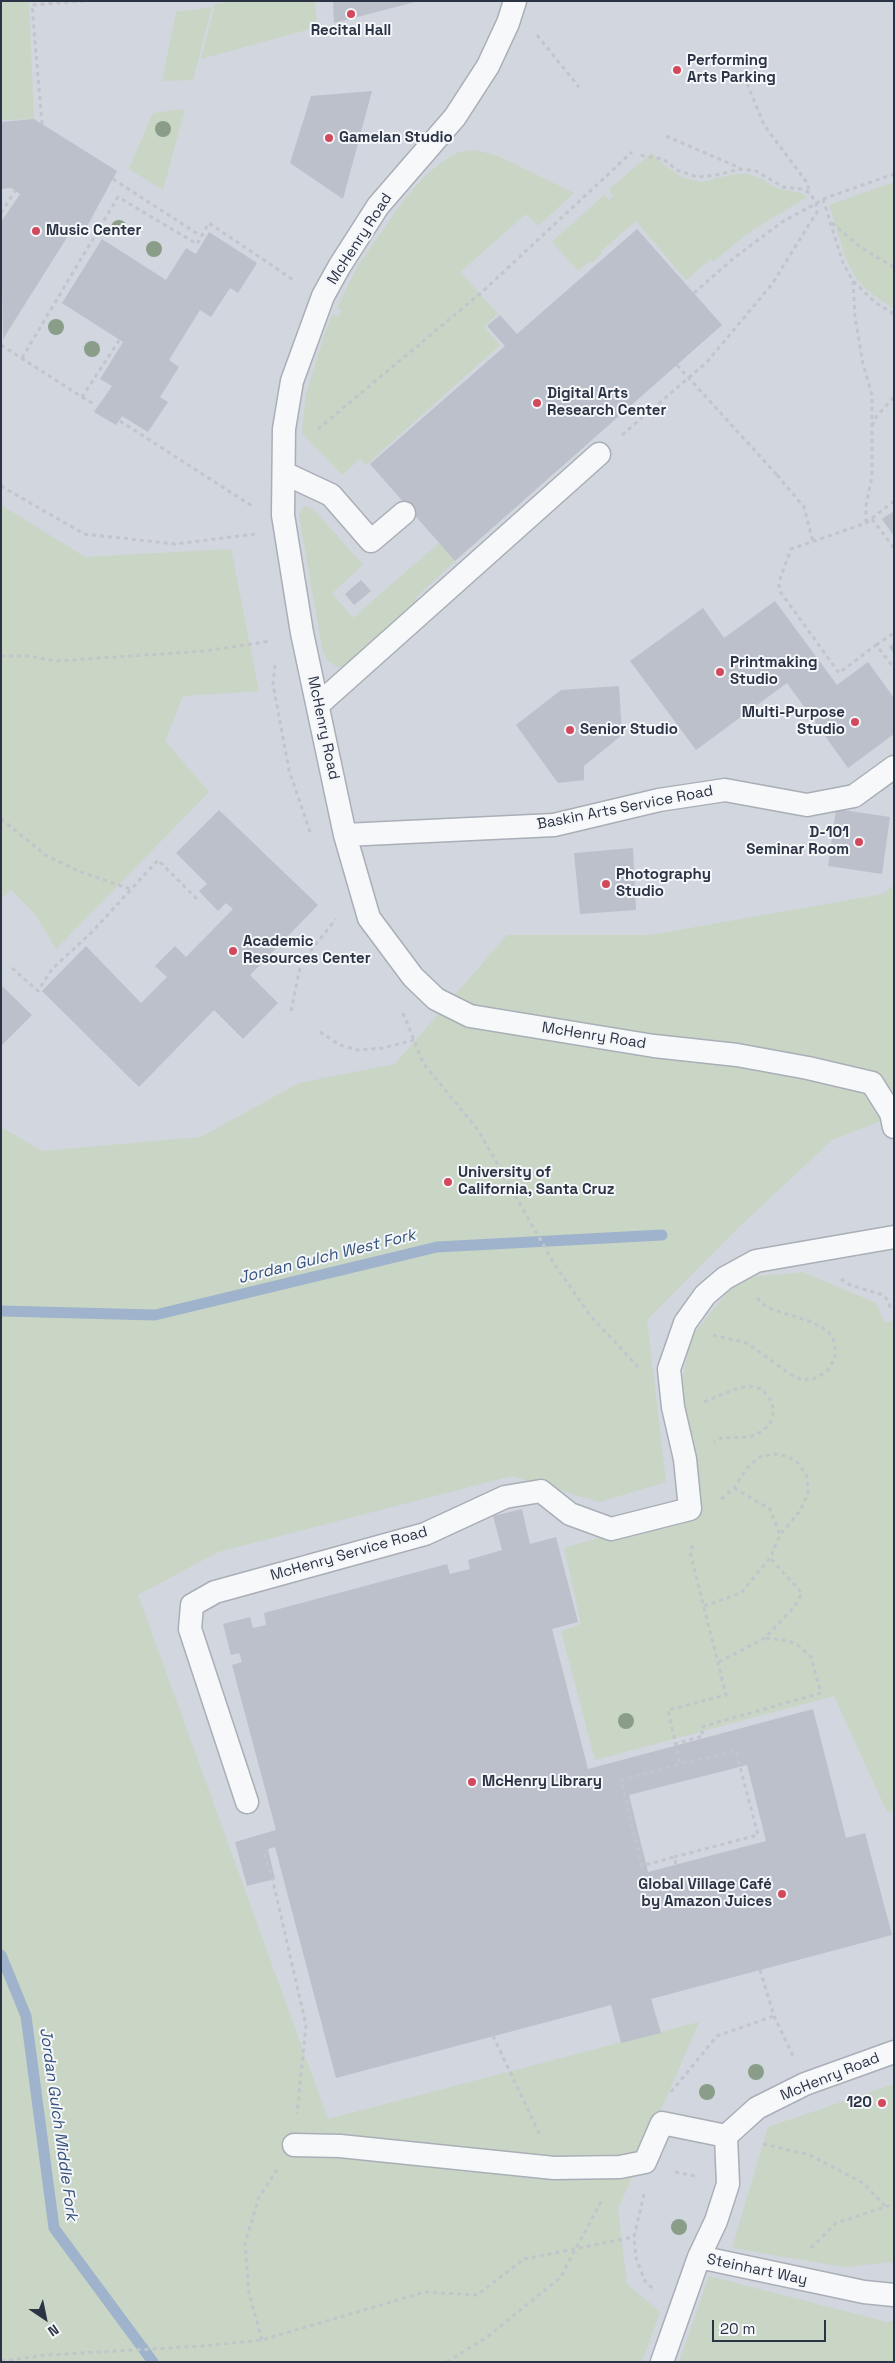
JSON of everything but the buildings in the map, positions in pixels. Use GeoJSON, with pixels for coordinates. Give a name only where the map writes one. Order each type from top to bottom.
{"type":"FeatureCollection","features":[{"type":"Feature","properties":{"kind":"lane","name":"McHenry Road"},"geometry":{"type":"LineString","coordinates":[[515,1],[508,23],[485,72],[455,117],[378,206],[339,267],[324,296],[292,381],[284,429],[283,514],[302,633],[319,704],[345,835],[368,918],[412,977],[436,999],[470,1016],[654,1046],[737,1055],[808,1068],[872,1083],[891,1113],[894,1126]]}},
{"type":"Feature","properties":{"kind":"lane"},"geometry":{"type":"LineString","coordinates":[[319,704],[599,454]]}},
{"type":"Feature","properties":{"kind":"lane"},"geometry":{"type":"LineString","coordinates":[[284,473],[331,495],[371,541],[404,513]]}},
{"type":"Feature","properties":{"kind":"lane","name":"Baskin Arts Service Road"},"geometry":{"type":"LineString","coordinates":[[345,835],[554,825],[659,800],[725,790],[807,805],[854,796],[894,767]]}},
{"type":"Feature","properties":{"kind":"lane","name":"McHenry Service Road"},"geometry":{"type":"LineString","coordinates":[[247,1802],[190,1629],[192,1605],[215,1592],[425,1534],[505,1497],[541,1491],[570,1514],[611,1529],[690,1509],[685,1458],[674,1406],[669,1369],[685,1322],[705,1295],[726,1278],[756,1261],[894,1237]]}},
{"type":"Feature","properties":{"kind":"lane","name":"McHenry Road"},"geometry":{"type":"LineString","coordinates":[[726,2136],[757,2108],[804,2084],[894,2052]]}},
{"type":"Feature","properties":{"kind":"lane"},"geometry":{"type":"LineString","coordinates":[[294,2145],[340,2146],[554,2168],[620,2167],[645,2162],[662,2124],[726,2136],[728,2184],[716,2221],[699,2257]]}},
{"type":"Feature","properties":{"kind":"lane","name":"Steinhart Way"},"geometry":{"type":"LineString","coordinates":[[662,2362],[699,2257],[864,2292],[894,2295]]}},
{"type":"Feature","properties":{"kind":"path"},"geometry":{"type":"LineString","coordinates":[[42,124],[32,5],[84,1]]}},
{"type":"Feature","properties":{"kind":"path"},"geometry":{"type":"LineString","coordinates":[[534,30],[579,87]]}},
{"type":"Feature","properties":{"kind":"path"},"geometry":{"type":"LineString","coordinates":[[744,76],[764,125],[808,184],[808,192]]}},
{"type":"Feature","properties":{"kind":"path"},"geometry":{"type":"LineString","coordinates":[[599,454],[708,362],[772,284],[817,212],[816,203],[808,192],[801,189],[783,188],[756,171],[741,169],[666,136]]}},
{"type":"Feature","properties":{"kind":"path"},"geometry":{"type":"LineString","coordinates":[[314,434],[322,423],[482,292],[632,152]]}},
{"type":"Feature","properties":{"kind":"path"},"geometry":{"type":"LineString","coordinates":[[639,155],[663,159],[677,170],[697,177],[741,169]]}},
{"type":"Feature","properties":{"kind":"path"},"geometry":{"type":"LineString","coordinates":[[694,293],[734,258],[782,222],[823,200],[894,174]]}},
{"type":"Feature","properties":{"kind":"path"},"geometry":{"type":"LineString","coordinates":[[113,179],[201,236]]}},
{"type":"Feature","properties":{"kind":"path"},"geometry":{"type":"LineString","coordinates":[[1,213],[15,191]]}},
{"type":"Feature","properties":{"kind":"path"},"geometry":{"type":"LineString","coordinates":[[22,358],[118,197],[197,244],[209,224],[298,282]]}},
{"type":"Feature","properties":{"kind":"path"},"geometry":{"type":"LineString","coordinates":[[823,200],[832,223],[843,263],[852,281],[876,304],[894,314]]}},
{"type":"Feature","properties":{"kind":"path"},"geometry":{"type":"LineString","coordinates":[[832,223],[860,247],[894,267]]}},
{"type":"Feature","properties":{"kind":"path"},"geometry":{"type":"LineString","coordinates":[[852,281],[855,317],[872,395],[872,476],[866,506],[866,523]]}},
{"type":"Feature","properties":{"kind":"path"},"geometry":{"type":"LineString","coordinates":[[82,396],[120,339]]}},
{"type":"Feature","properties":{"kind":"path"},"geometry":{"type":"LineString","coordinates":[[1,345],[96,406]]}},
{"type":"Feature","properties":{"kind":"path"},"geometry":{"type":"LineString","coordinates":[[677,365],[804,506],[813,542]]}},
{"type":"Feature","properties":{"kind":"path"},"geometry":{"type":"LineString","coordinates":[[871,429],[876,417],[894,397]]}},
{"type":"Feature","properties":{"kind":"path"},"geometry":{"type":"LineString","coordinates":[[120,421],[254,507]]}},
{"type":"Feature","properties":{"kind":"path"},"geometry":{"type":"LineString","coordinates":[[1,486],[84,534],[175,544],[256,534],[286,538]]}},
{"type":"Feature","properties":{"kind":"path"},"geometry":{"type":"LineString","coordinates":[[894,501],[866,523],[791,549],[779,582],[779,590],[839,673],[894,633]]}},
{"type":"Feature","properties":{"kind":"path"},"geometry":{"type":"LineString","coordinates":[[872,519],[894,548]]}},
{"type":"Feature","properties":{"kind":"path"},"geometry":{"type":"LineString","coordinates":[[1,656],[29,656],[56,661],[205,652],[276,640]]}},
{"type":"Feature","properties":{"kind":"path"},"geometry":{"type":"LineString","coordinates":[[876,645],[894,668]]}},
{"type":"Feature","properties":{"kind":"path"},"geometry":{"type":"LineString","coordinates":[[275,658],[273,684],[288,770],[311,834]]}},
{"type":"Feature","properties":{"kind":"path"},"geometry":{"type":"LineString","coordinates":[[1,819],[47,856],[81,872],[130,889]]}},
{"type":"Feature","properties":{"kind":"path"},"geometry":{"type":"LineString","coordinates":[[12,968],[38,991],[52,969],[91,933],[158,860],[199,901]]}},
{"type":"Feature","properties":{"kind":"path"},"geometry":{"type":"LineString","coordinates":[[291,1011],[301,963],[339,915]]}},
{"type":"Feature","properties":{"kind":"path"},"geometry":{"type":"LineString","coordinates":[[401,1006],[422,1063],[478,1130],[553,1262],[589,1314],[641,1370]]}},
{"type":"Feature","properties":{"kind":"path"},"geometry":{"type":"LineString","coordinates":[[320,1032],[340,1046],[358,1050],[383,1048],[414,1040]]}},
{"type":"Feature","properties":{"kind":"path"},"geometry":{"type":"LineString","coordinates":[[838,1277],[850,1285],[883,1295],[889,1302],[890,1308]]}},
{"type":"Feature","properties":{"kind":"path"},"geometry":{"type":"LineString","coordinates":[[709,1343],[713,1335],[747,1343],[790,1374],[802,1380],[816,1378],[828,1371],[835,1358],[835,1343],[828,1331],[812,1322],[771,1309],[760,1302],[754,1292]]}},
{"type":"Feature","properties":{"kind":"path"},"geometry":{"type":"LineString","coordinates":[[685,1458],[720,1438],[750,1437],[763,1431],[770,1423],[774,1410],[770,1399],[762,1389],[750,1386],[738,1388],[698,1404]]}},
{"type":"Feature","properties":{"kind":"path"},"geometry":{"type":"LineString","coordinates":[[704,1606],[741,1593],[770,1558],[780,1535],[800,1511],[808,1493],[807,1476],[798,1462],[787,1456],[774,1454],[759,1457],[747,1468],[734,1488],[719,1501]]}},
{"type":"Feature","properties":{"kind":"path"},"geometry":{"type":"LineString","coordinates":[[734,1488],[770,1510],[780,1535]]}},
{"type":"Feature","properties":{"kind":"path"},"geometry":{"type":"LineString","coordinates":[[680,1764],[674,1744],[668,1710],[726,1695],[690,1552]]}},
{"type":"Feature","properties":{"kind":"path"},"geometry":{"type":"LineString","coordinates":[[719,1662],[765,1638],[794,1607],[802,1593],[770,1558]]}},
{"type":"Feature","properties":{"kind":"path"},"geometry":{"type":"LineString","coordinates":[[674,1744],[703,1736],[701,1727],[821,1693],[811,1657],[799,1646],[789,1641],[765,1638]]}},
{"type":"Feature","properties":{"kind":"path"},"geometry":{"type":"LineString","coordinates":[[736,1751],[758,1835],[642,1866],[621,1780],[680,1764],[736,1751]]}},
{"type":"Feature","properties":{"kind":"path"},"geometry":{"type":"LineString","coordinates":[[262,2340],[250,2293],[245,2243],[259,2197],[294,2145],[306,2025],[272,1877],[264,1854]]}},
{"type":"Feature","properties":{"kind":"path"},"geometry":{"type":"LineString","coordinates":[[674,1858],[676,1864]]}},
{"type":"Feature","properties":{"kind":"path"},"geometry":{"type":"LineString","coordinates":[[760,1970],[774,2016],[795,2060]]}},
{"type":"Feature","properties":{"kind":"path"},"geometry":{"type":"LineString","coordinates":[[662,2124],[668,2095],[717,2036],[774,2016]]}},
{"type":"Feature","properties":{"kind":"path"},"geometry":{"type":"LineString","coordinates":[[492,2036],[538,2130],[554,2168]]}},
{"type":"Feature","properties":{"kind":"path"},"geometry":{"type":"LineString","coordinates":[[726,2136],[810,2155],[863,2183],[886,2207]]}},
{"type":"Feature","properties":{"kind":"path"},"geometry":{"type":"LineString","coordinates":[[679,2314],[645,2281],[636,2258],[634,2236],[644,2197],[645,2162],[678,2173],[728,2184]]}},
{"type":"Feature","properties":{"kind":"path"},"geometry":{"type":"LineString","coordinates":[[448,2362],[487,2337],[560,2278],[620,2167]]}},
{"type":"Feature","properties":{"kind":"path"},"geometry":{"type":"LineString","coordinates":[[784,2276],[836,2222],[894,2204]]}},
{"type":"Feature","properties":{"kind":"path"},"geometry":{"type":"LineString","coordinates":[[1,2361],[47,2355],[203,2346],[262,2340],[425,2292],[477,2295],[524,2259],[634,2236]]}},
{"type":"Feature","properties":{"kind":"shaded area","name":"University of California, Santa Cruz"},"geometry":{"type":"Polygon","coordinates":[[[1,1],[894,1],[894,2362],[1,2362],[1,1]]]}},
{"type":"Feature","properties":{"kind":"green space"},"geometry":{"type":"Polygon","coordinates":[[[1,1],[29,1],[34,119],[1,120],[1,1]]]}},
{"type":"Feature","properties":{"kind":"green space"},"geometry":{"type":"Polygon","coordinates":[[[236,1],[315,1],[317,27],[201,59],[215,4],[236,1]]]}},
{"type":"Feature","properties":{"kind":"green space"},"geometry":{"type":"Polygon","coordinates":[[[212,7],[193,80],[162,81],[176,12],[212,7]]]}},
{"type":"Feature","properties":{"kind":"green space"},"geometry":{"type":"Polygon","coordinates":[[[185,109],[163,190],[129,169],[153,113],[185,109]]]}},
{"type":"Feature","properties":{"kind":"green space"},"geometry":{"type":"Polygon","coordinates":[[[476,150],[498,156],[574,193],[538,226],[526,214],[460,272],[498,314],[484,327],[500,345],[366,465],[360,459],[342,475],[302,433],[306,394],[325,333],[333,314],[339,316],[342,311],[337,308],[357,267],[404,200],[426,175],[442,162],[458,152],[476,150]]]}},
{"type":"Feature","properties":{"kind":"green space"},"geometry":{"type":"Polygon","coordinates":[[[652,153],[665,166],[683,178],[701,182],[735,174],[748,174],[762,179],[776,188],[801,193],[807,197],[748,233],[713,262],[711,259],[686,280],[636,221],[601,251],[602,253],[592,263],[590,261],[578,271],[552,242],[604,195],[609,200],[613,196],[609,189],[652,153]]]}},
{"type":"Feature","properties":{"kind":"green space"},"geometry":{"type":"Polygon","coordinates":[[[894,182],[894,309],[872,294],[857,280],[846,259],[829,205],[894,182]]]}},
{"type":"Feature","properties":{"kind":"green space"},"geometry":{"type":"Polygon","coordinates":[[[1,505],[85,557],[231,549],[259,691],[183,696],[165,741],[209,792],[56,949],[35,914],[11,890],[1,899],[1,505]]]}},
{"type":"Feature","properties":{"kind":"green space"},"geometry":{"type":"Polygon","coordinates":[[[306,506],[313,509],[363,565],[332,593],[353,618],[439,543],[455,561],[416,597],[414,604],[342,667],[329,662],[323,653],[299,515],[306,506]]]}},
{"type":"Feature","properties":{"kind":"green space"},"geometry":{"type":"Polygon","coordinates":[[[894,885],[894,1116],[832,1140],[737,1229],[647,1320],[666,1482],[599,1502],[512,1476],[218,1552],[138,1595],[328,2119],[699,2022],[618,2209],[627,2284],[660,2312],[642,2362],[1,2362],[1,1127],[42,1151],[201,1137],[299,1083],[395,1064],[507,935],[650,935],[883,894],[894,885]]]}},
{"type":"Feature","properties":{"kind":"green space"},"geometry":{"type":"Polygon","coordinates":[[[803,1272],[876,1303],[884,1321],[894,1322],[894,1811],[887,1812],[834,1696],[595,1760],[561,1631],[581,1624],[564,1548],[701,1508],[681,1383],[692,1336],[739,1278],[803,1272]]]}},
{"type":"Feature","properties":{"kind":"green space"},"geometry":{"type":"Polygon","coordinates":[[[894,2084],[894,2262],[843,2267],[732,2248],[768,2127],[894,2084]]]}},
{"type":"Feature","properties":{"kind":"green space"},"geometry":{"type":"Polygon","coordinates":[[[709,2276],[887,2322],[894,2321],[894,2362],[679,2362],[709,2276]]]}},
{"type":"Feature","properties":{"kind":"waterway","name":"Jordan Gulch West Fork"},"geometry":{"type":"LineString","coordinates":[[1,1311],[155,1315],[437,1247],[662,1235]]}},
{"type":"Feature","properties":{"kind":"waterway","name":"Jordan Gulch Middle Fork"},"geometry":{"type":"LineString","coordinates":[[1,1955],[26,2016],[54,2228],[153,2362]]}},
{"type":"Feature","properties":{"kind":"place","name":"Recital Hall"},"geometry":{"type":"Point","coordinates":[351,14]}},
{"type":"Feature","properties":{"kind":"place","name":"Performing Arts Parking"},"geometry":{"type":"Point","coordinates":[677,70]}},
{"type":"Feature","properties":{"kind":"place","name":"Gamelan Studio"},"geometry":{"type":"Point","coordinates":[329,138]}},
{"type":"Feature","properties":{"kind":"place","name":"Music Center"},"geometry":{"type":"Point","coordinates":[36,231]}},
{"type":"Feature","properties":{"kind":"place","name":"Digital Arts Research Center"},"geometry":{"type":"Point","coordinates":[537,403]}},
{"type":"Feature","properties":{"kind":"place","name":"Printmaking Studio"},"geometry":{"type":"Point","coordinates":[720,672]}},
{"type":"Feature","properties":{"kind":"place","name":"Multi-Purpose Studio"},"geometry":{"type":"Point","coordinates":[855,722]}},
{"type":"Feature","properties":{"kind":"place","name":"Senior Studio"},"geometry":{"type":"Point","coordinates":[570,730]}},
{"type":"Feature","properties":{"kind":"place","name":"D-101 Seminar Room"},"geometry":{"type":"Point","coordinates":[859,842]}},
{"type":"Feature","properties":{"kind":"place","name":"Photography Studio"},"geometry":{"type":"Point","coordinates":[606,884]}},
{"type":"Feature","properties":{"kind":"place","name":"Academic Resources Center"},"geometry":{"type":"Point","coordinates":[233,951]}},
{"type":"Feature","properties":{"kind":"place","name":"University of California, Santa Cruz"},"geometry":{"type":"Point","coordinates":[448,1182]}},
{"type":"Feature","properties":{"kind":"place","name":"McHenry Library"},"geometry":{"type":"Point","coordinates":[472,1782]}},
{"type":"Feature","properties":{"kind":"place","name":"Global Village Café by Amazon Juices"},"geometry":{"type":"Point","coordinates":[782,1894]}},
{"type":"Feature","properties":{"kind":"place","name":"120"},"geometry":{"type":"Point","coordinates":[882,2103]}}]}
